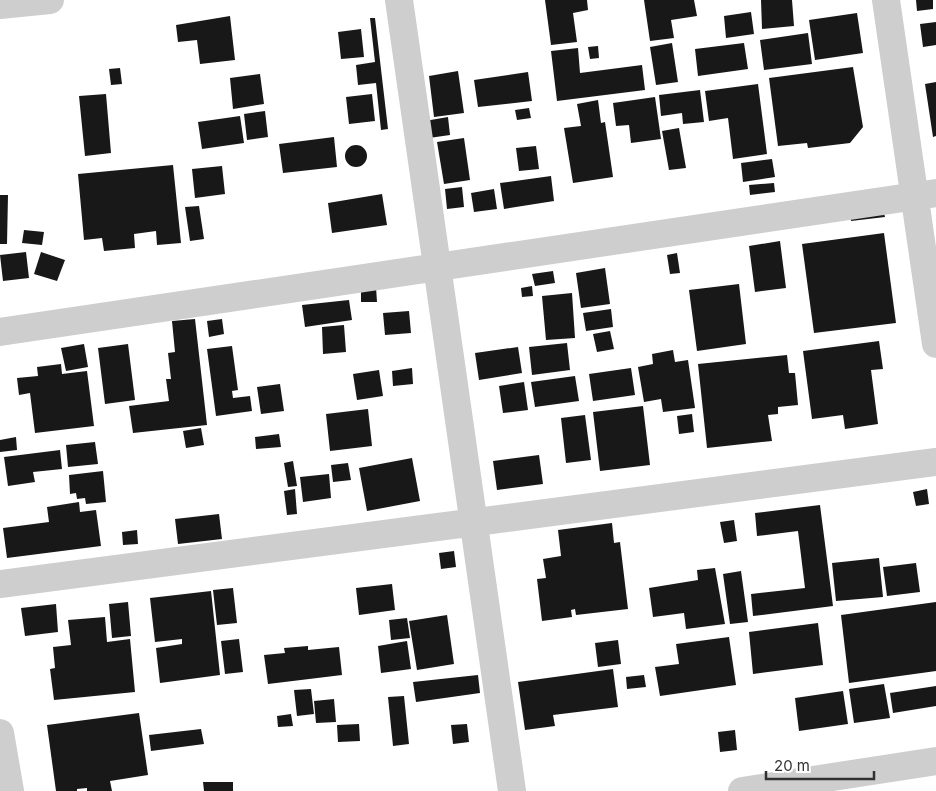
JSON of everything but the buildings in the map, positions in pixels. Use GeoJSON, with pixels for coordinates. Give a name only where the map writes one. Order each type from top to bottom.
{"type":"FeatureCollection","features":[{"type":"Feature","properties":{"kind":"street"},"geometry":{"type":"LineString","coordinates":[[0,4],[50,0]]}},
{"type":"Feature","properties":{"kind":"street"},"geometry":{"type":"LineString","coordinates":[[399,0],[512,791]]}},
{"type":"Feature","properties":{"kind":"street"},"geometry":{"type":"LineString","coordinates":[[886,0],[926,194],[936,344]]}},
{"type":"Feature","properties":{"kind":"street"},"geometry":{"type":"LineString","coordinates":[[0,332],[926,194]]}},
{"type":"Feature","properties":{"kind":"street"},"geometry":{"type":"LineString","coordinates":[[0,584],[936,462]]}},
{"type":"Feature","properties":{"kind":"street"},"geometry":{"type":"LineString","coordinates":[[0,733],[10,791]]}},
{"type":"Feature","properties":{"kind":"street"},"geometry":{"type":"LineString","coordinates":[[742,791],[936,761]]}}]}
